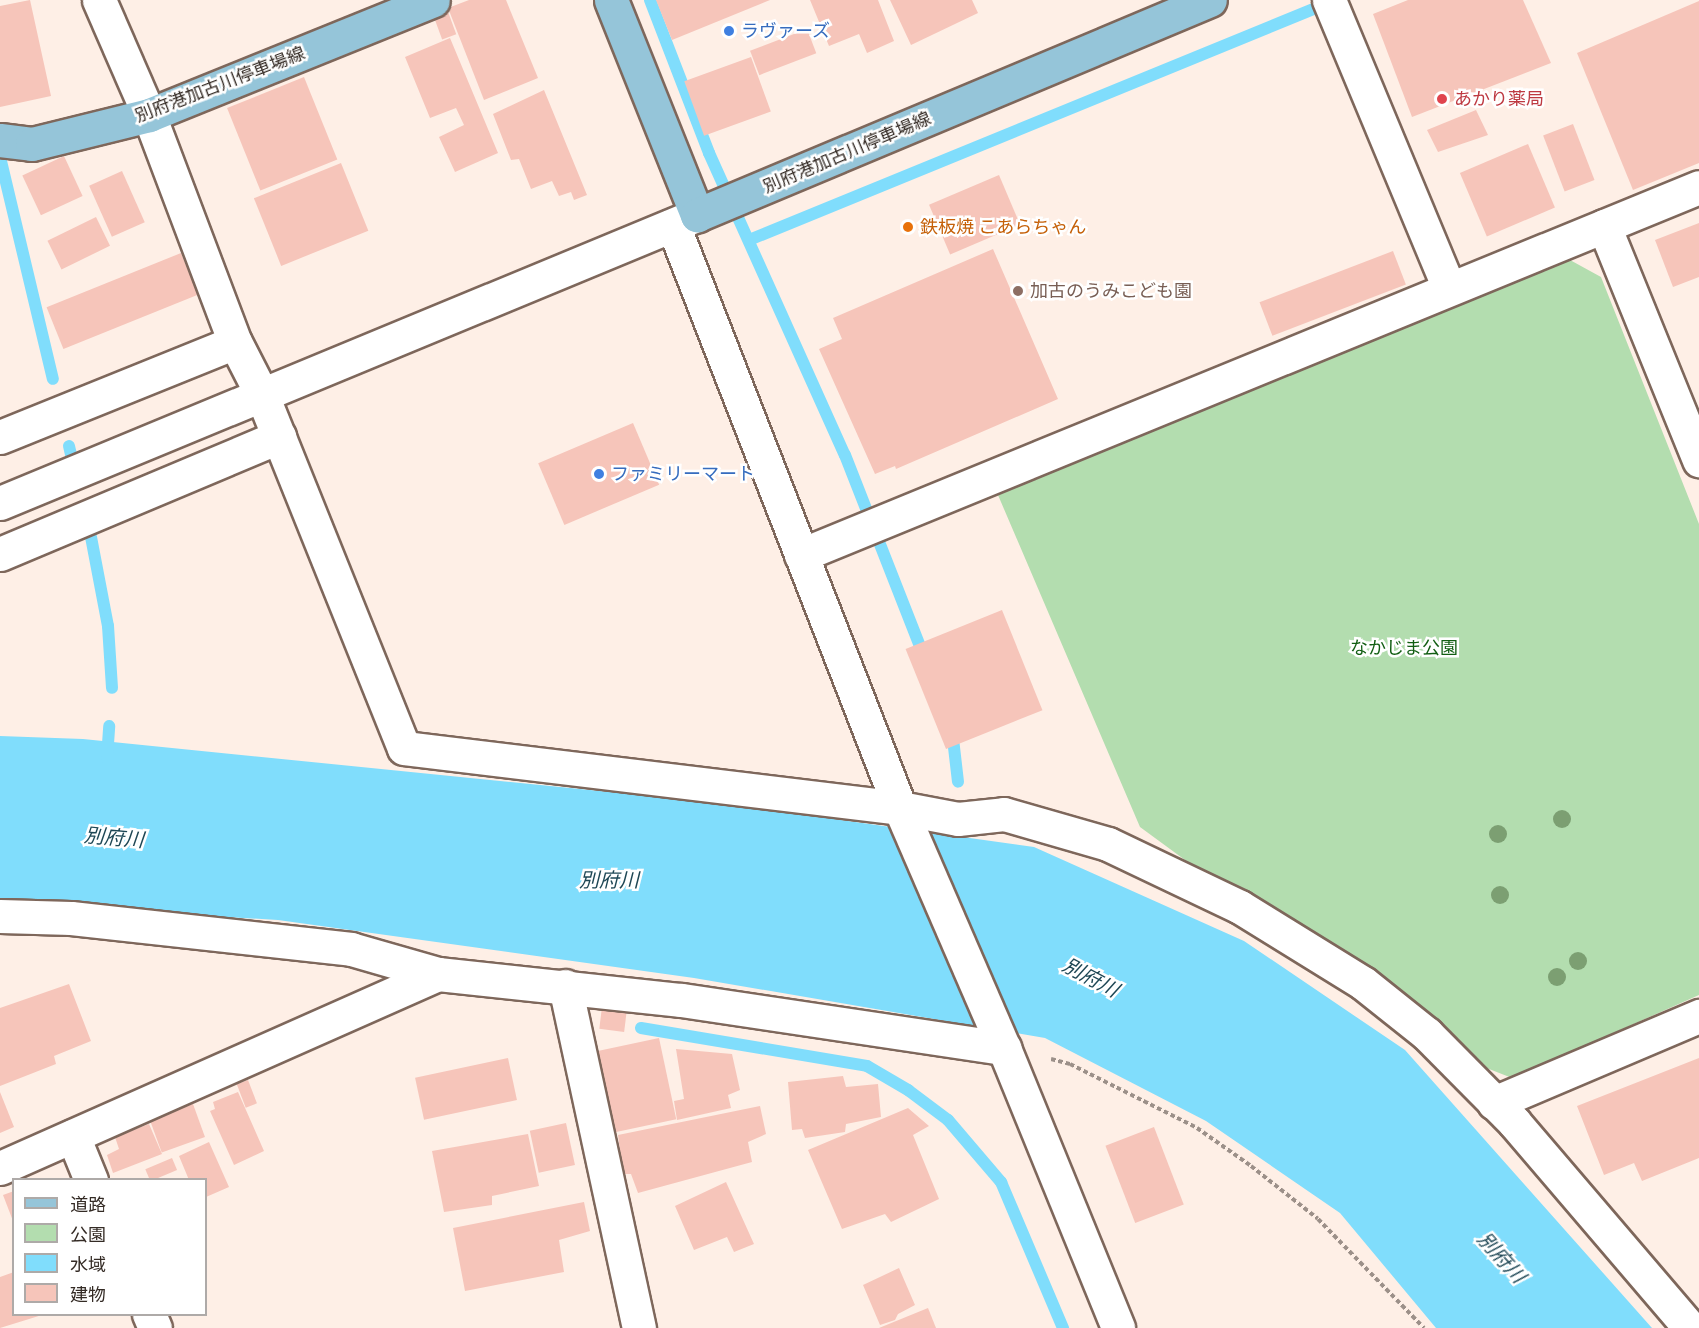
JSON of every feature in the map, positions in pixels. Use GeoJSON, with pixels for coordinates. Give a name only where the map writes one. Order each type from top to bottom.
{"type":"FeatureCollection","features":[{"type":"Feature","properties":{"kind":"main road","name":"別府港加古川停車場線"},"geometry":{"type":"LineString","coordinates":[[0,140],[32,144],[149,115],[433,0]]}},
{"type":"Feature","properties":{"kind":"main road"},"geometry":{"type":"LineString","coordinates":[[611,0],[691,217]]}},
{"type":"Feature","properties":{"kind":"main road","name":"別府港加古川停車場線"},"geometry":{"type":"LineString","coordinates":[[691,217],[1210,0]]}},
{"type":"Feature","properties":{"kind":"street"},"geometry":{"type":"LineString","coordinates":[[99,0],[149,115],[235,342],[262,395],[404,748],[900,808],[958,819],[1004,814],[1108,844],[1240,907],[1363,983],[1427,1034],[1494,1103],[1690,1328]]}},
{"type":"Feature","properties":{"kind":"street"},"geometry":{"type":"LineString","coordinates":[[1329,0],[1449,288]]}},
{"type":"Feature","properties":{"kind":"street"},"geometry":{"type":"LineString","coordinates":[[801,555],[1699,187]]}},
{"type":"Feature","properties":{"kind":"street"},"geometry":{"type":"LineString","coordinates":[[0,503],[691,217],[801,555],[900,808],[1004,1048],[1118,1328]]}},
{"type":"Feature","properties":{"kind":"street"},"geometry":{"type":"LineString","coordinates":[[1604,225],[1699,460]]}},
{"type":"Feature","properties":{"kind":"street"},"geometry":{"type":"LineString","coordinates":[[0,437],[235,342]]}},
{"type":"Feature","properties":{"kind":"street"},"geometry":{"type":"LineString","coordinates":[[0,554],[279,437]]}},
{"type":"Feature","properties":{"kind":"street"},"geometry":{"type":"LineString","coordinates":[[0,916],[70,918],[351,949],[438,974],[682,1000],[1004,1048]]}},
{"type":"Feature","properties":{"kind":"street"},"geometry":{"type":"LineString","coordinates":[[0,1168],[438,974]]}},
{"type":"Feature","properties":{"kind":"street"},"geometry":{"type":"LineString","coordinates":[[565,986],[639,1328]]}},
{"type":"Feature","properties":{"kind":"street"},"geometry":{"type":"LineString","coordinates":[[1494,1103],[1699,1016]]}},
{"type":"Feature","properties":{"kind":"street"},"geometry":{"type":"LineString","coordinates":[[73,1136],[91,1178]]}},
{"type":"Feature","properties":{"kind":"path"},"geometry":{"type":"LineString","coordinates":[[1004,1048],[1070,1064],[1197,1128],[1318,1219],[1424,1328]]}},
{"type":"Feature","properties":{"kind":"green space","name":"なかじま公園"},"geometry":{"type":"Polygon","coordinates":[[[1570,260],[1601,277],[1699,524],[1699,995],[1512,1078],[1484,1067],[1361,965],[1200,871],[1140,827],[998,495],[1570,260]]]}},
{"type":"Feature","properties":{"kind":"water","name":"別府川"},"geometry":{"type":"Polygon","coordinates":[[[0,736],[83,739],[719,803],[1034,847],[1244,941],[1405,1050],[1652,1328],[1436,1328],[1340,1213],[1206,1121],[1045,1038],[694,978],[278,920],[0,904],[0,736]]]}},
{"type":"Feature","properties":{"kind":"building"},"geometry":{"type":"Polygon","coordinates":[[[30,0],[51,96],[0,107],[0,6],[30,0]]]}},
{"type":"Feature","properties":{"kind":"building"},"geometry":{"type":"Polygon","coordinates":[[[469,0],[506,0],[538,78],[484,100],[448,8],[469,0]]]}},
{"type":"Feature","properties":{"kind":"building"},"geometry":{"type":"Polygon","coordinates":[[[656,0],[770,0],[672,40],[656,0]]]}},
{"type":"Feature","properties":{"kind":"building"},"geometry":{"type":"Polygon","coordinates":[[[810,0],[878,0],[894,41],[867,53],[859,34],[829,46],[810,0]]]}},
{"type":"Feature","properties":{"kind":"building"},"geometry":{"type":"Polygon","coordinates":[[[890,0],[972,0],[978,13],[911,45],[890,0]]]}},
{"type":"Feature","properties":{"kind":"building"},"geometry":{"type":"Polygon","coordinates":[[[1408,0],[1523,0],[1551,63],[1412,117],[1373,14],[1408,0]]]}},
{"type":"Feature","properties":{"kind":"building"},"geometry":{"type":"Polygon","coordinates":[[[1699,1],[1699,163],[1633,190],[1577,53],[1699,1]]]}},
{"type":"Feature","properties":{"kind":"building"},"geometry":{"type":"Polygon","coordinates":[[[447,9],[456,34],[442,40],[433,14],[447,9]]]}},
{"type":"Feature","properties":{"kind":"building"},"geometry":{"type":"Polygon","coordinates":[[[807,29],[816,53],[759,75],[750,51],[807,29]]]}},
{"type":"Feature","properties":{"kind":"building"},"geometry":{"type":"Polygon","coordinates":[[[450,38],[498,153],[455,172],[439,137],[464,125],[456,108],[430,118],[405,57],[450,38]]]}},
{"type":"Feature","properties":{"kind":"building"},"geometry":{"type":"Polygon","coordinates":[[[751,57],[771,112],[704,136],[684,81],[751,57]]]}},
{"type":"Feature","properties":{"kind":"building"},"geometry":{"type":"Polygon","coordinates":[[[304,77],[337,160],[260,191],[227,108],[304,77]]]}},
{"type":"Feature","properties":{"kind":"building"},"geometry":{"type":"Polygon","coordinates":[[[544,90],[587,195],[574,200],[571,192],[559,196],[552,181],[531,189],[519,159],[511,160],[493,114],[544,90]]]}},
{"type":"Feature","properties":{"kind":"building"},"geometry":{"type":"Polygon","coordinates":[[[1476,110],[1488,135],[1438,152],[1427,130],[1476,110]]]}},
{"type":"Feature","properties":{"kind":"building"},"geometry":{"type":"Polygon","coordinates":[[[1573,124],[1595,180],[1565,191],[1543,135],[1573,124]]]}},
{"type":"Feature","properties":{"kind":"building"},"geometry":{"type":"Polygon","coordinates":[[[1528,144],[1555,208],[1487,236],[1460,173],[1528,144]]]}},
{"type":"Feature","properties":{"kind":"building"},"geometry":{"type":"Polygon","coordinates":[[[64,156],[83,196],[41,215],[22,175],[64,156]]]}},
{"type":"Feature","properties":{"kind":"building"},"geometry":{"type":"Polygon","coordinates":[[[341,163],[368,231],[281,266],[254,198],[341,163]]]}},
{"type":"Feature","properties":{"kind":"building"},"geometry":{"type":"Polygon","coordinates":[[[122,171],[145,222],[112,237],[89,186],[122,171]]]}},
{"type":"Feature","properties":{"kind":"building"},"geometry":{"type":"Polygon","coordinates":[[[999,175],[1020,225],[950,254],[929,205],[999,175]]]}},
{"type":"Feature","properties":{"kind":"building"},"geometry":{"type":"Polygon","coordinates":[[[96,217],[110,246],[61,269],[47,241],[96,217]]]}},
{"type":"Feature","properties":{"kind":"building"},"geometry":{"type":"Polygon","coordinates":[[[1699,223],[1699,277],[1673,287],[1655,240],[1699,223]]]}},
{"type":"Feature","properties":{"kind":"building"},"geometry":{"type":"Polygon","coordinates":[[[993,249],[1058,399],[896,469],[895,466],[875,474],[819,349],[842,339],[833,318],[993,249]]]}},
{"type":"Feature","properties":{"kind":"building"},"geometry":{"type":"Polygon","coordinates":[[[1393,251],[1406,285],[1272,336],[1259,302],[1393,251]]]}},
{"type":"Feature","properties":{"kind":"building"},"geometry":{"type":"Polygon","coordinates":[[[181,253],[198,295],[63,349],[47,307],[181,253]]]}},
{"type":"Feature","properties":{"kind":"building","name":"ファミリーマート"},"geometry":{"type":"Polygon","coordinates":[[[633,423],[659,485],[564,525],[538,463],[633,423]]]}},
{"type":"Feature","properties":{"kind":"building"},"geometry":{"type":"Polygon","coordinates":[[[1002,610],[1042,710],[946,749],[906,649],[1002,610]]]}},
{"type":"Feature","properties":{"kind":"building"},"geometry":{"type":"Polygon","coordinates":[[[69,984],[91,1041],[54,1056],[56,1064],[0,1086],[0,1008],[69,984]]]}},
{"type":"Feature","properties":{"kind":"building"},"geometry":{"type":"Polygon","coordinates":[[[602,1007],[627,1010],[624,1032],[599,1029],[602,1007]]]}},
{"type":"Feature","properties":{"kind":"building"},"geometry":{"type":"Polygon","coordinates":[[[659,1038],[676,1119],[613,1133],[595,1052],[659,1038]]]}},
{"type":"Feature","properties":{"kind":"building"},"geometry":{"type":"Polygon","coordinates":[[[676,1049],[732,1054],[740,1090],[728,1095],[731,1108],[677,1120],[674,1101],[684,1099],[676,1049]]]}},
{"type":"Feature","properties":{"kind":"building"},"geometry":{"type":"Polygon","coordinates":[[[508,1058],[517,1100],[424,1120],[415,1078],[508,1058]]]}},
{"type":"Feature","properties":{"kind":"building"},"geometry":{"type":"Polygon","coordinates":[[[1699,1058],[1699,1158],[1642,1181],[1634,1163],[1604,1175],[1577,1106],[1699,1058]]]}},
{"type":"Feature","properties":{"kind":"building"},"geometry":{"type":"Polygon","coordinates":[[[843,1076],[846,1087],[878,1084],[881,1117],[846,1124],[845,1132],[805,1138],[802,1129],[792,1130],[788,1082],[843,1076]]]}},
{"type":"Feature","properties":{"kind":"building"},"geometry":{"type":"Polygon","coordinates":[[[248,1080],[257,1103],[246,1108],[237,1084],[248,1080]]]}},
{"type":"Feature","properties":{"kind":"building"},"geometry":{"type":"Polygon","coordinates":[[[0,1092],[14,1127],[0,1133],[0,1092]]]}},
{"type":"Feature","properties":{"kind":"building"},"geometry":{"type":"Polygon","coordinates":[[[238,1092],[264,1151],[234,1165],[210,1111],[215,1109],[213,1102],[238,1092]]]}},
{"type":"Feature","properties":{"kind":"building"},"geometry":{"type":"Polygon","coordinates":[[[193,1104],[205,1137],[162,1153],[150,1120],[193,1104]]]}},
{"type":"Feature","properties":{"kind":"building"},"geometry":{"type":"Polygon","coordinates":[[[760,1106],[766,1134],[748,1142],[752,1162],[638,1193],[631,1174],[623,1174],[618,1135],[760,1106]]]}},
{"type":"Feature","properties":{"kind":"building"},"geometry":{"type":"Polygon","coordinates":[[[908,1108],[929,1126],[913,1135],[939,1199],[891,1222],[885,1214],[842,1229],[808,1150],[908,1108]]]}},
{"type":"Feature","properties":{"kind":"building"},"geometry":{"type":"Polygon","coordinates":[[[566,1123],[575,1165],[539,1173],[530,1131],[566,1123]]]}},
{"type":"Feature","properties":{"kind":"building"},"geometry":{"type":"Polygon","coordinates":[[[149,1124],[162,1154],[113,1173],[107,1155],[119,1149],[115,1137],[149,1124]]]}},
{"type":"Feature","properties":{"kind":"building"},"geometry":{"type":"Polygon","coordinates":[[[1154,1127],[1184,1204],[1135,1223],[1105,1146],[1154,1127]]]}},
{"type":"Feature","properties":{"kind":"building"},"geometry":{"type":"Polygon","coordinates":[[[528,1134],[539,1186],[492,1196],[492,1205],[444,1212],[432,1151],[528,1134]]]}},
{"type":"Feature","properties":{"kind":"building"},"geometry":{"type":"Polygon","coordinates":[[[209,1142],[229,1187],[207,1197],[207,1178],[188,1178],[179,1156],[209,1142]]]}},
{"type":"Feature","properties":{"kind":"building"},"geometry":{"type":"Polygon","coordinates":[[[172,1158],[177,1170],[158,1178],[149,1178],[145,1169],[172,1158]]]}},
{"type":"Feature","properties":{"kind":"building"},"geometry":{"type":"Polygon","coordinates":[[[726,1182],[754,1244],[734,1252],[727,1237],[694,1250],[675,1206],[726,1182]]]}},
{"type":"Feature","properties":{"kind":"building"},"geometry":{"type":"Polygon","coordinates":[[[12,1192],[12,1218],[3,1195],[12,1192]]]}},
{"type":"Feature","properties":{"kind":"building"},"geometry":{"type":"Polygon","coordinates":[[[584,1202],[590,1231],[559,1240],[564,1272],[465,1291],[453,1228],[584,1202]]]}},
{"type":"Feature","properties":{"kind":"building"},"geometry":{"type":"Polygon","coordinates":[[[899,1268],[915,1305],[898,1314],[895,1320],[880,1325],[863,1285],[899,1268]]]}},
{"type":"Feature","properties":{"kind":"building"},"geometry":{"type":"Polygon","coordinates":[[[12,1273],[12,1316],[39,1316],[0,1328],[0,1277],[12,1273]]]}},
{"type":"Feature","properties":{"kind":"building"},"geometry":{"type":"Polygon","coordinates":[[[928,1308],[936,1328],[879,1328],[928,1308]]]}},
{"type":"Feature","properties":{"kind":"waterway"},"geometry":{"type":"LineString","coordinates":[[650,0],[709,153],[845,455],[924,657]]}},
{"type":"Feature","properties":{"kind":"waterway"},"geometry":{"type":"LineString","coordinates":[[749,240],[1328,3]]}},
{"type":"Feature","properties":{"kind":"waterway"},"geometry":{"type":"LineString","coordinates":[[0,157],[53,379]]}},
{"type":"Feature","properties":{"kind":"waterway"},"geometry":{"type":"LineString","coordinates":[[69,446],[75,471]]}},
{"type":"Feature","properties":{"kind":"waterway"},"geometry":{"type":"LineString","coordinates":[[91,537],[108,626],[112,688]]}},
{"type":"Feature","properties":{"kind":"waterway"},"geometry":{"type":"LineString","coordinates":[[107,758],[109,726]]}},
{"type":"Feature","properties":{"kind":"waterway"},"geometry":{"type":"LineString","coordinates":[[952,730],[958,782]]}},
{"type":"Feature","properties":{"kind":"waterway"},"geometry":{"type":"LineString","coordinates":[[641,1028],[867,1066],[908,1090],[948,1120],[1001,1182],[1063,1328]]}},
{"type":"Feature","properties":{"kind":"place","name":"ラヴァーズ"},"geometry":{"type":"Point","coordinates":[729,31]}},
{"type":"Feature","properties":{"kind":"place","name":"あかり薬局"},"geometry":{"type":"Point","coordinates":[1442,99]}},
{"type":"Feature","properties":{"kind":"place","name":"鉄板焼 こあらちゃん"},"geometry":{"type":"Point","coordinates":[908,227]}},
{"type":"Feature","properties":{"kind":"place","name":"加古のうみこども園"},"geometry":{"type":"Point","coordinates":[1018,291]}},
{"type":"Feature","properties":{"kind":"place","name":"ファミリーマート"},"geometry":{"type":"Point","coordinates":[599,474]}}]}
